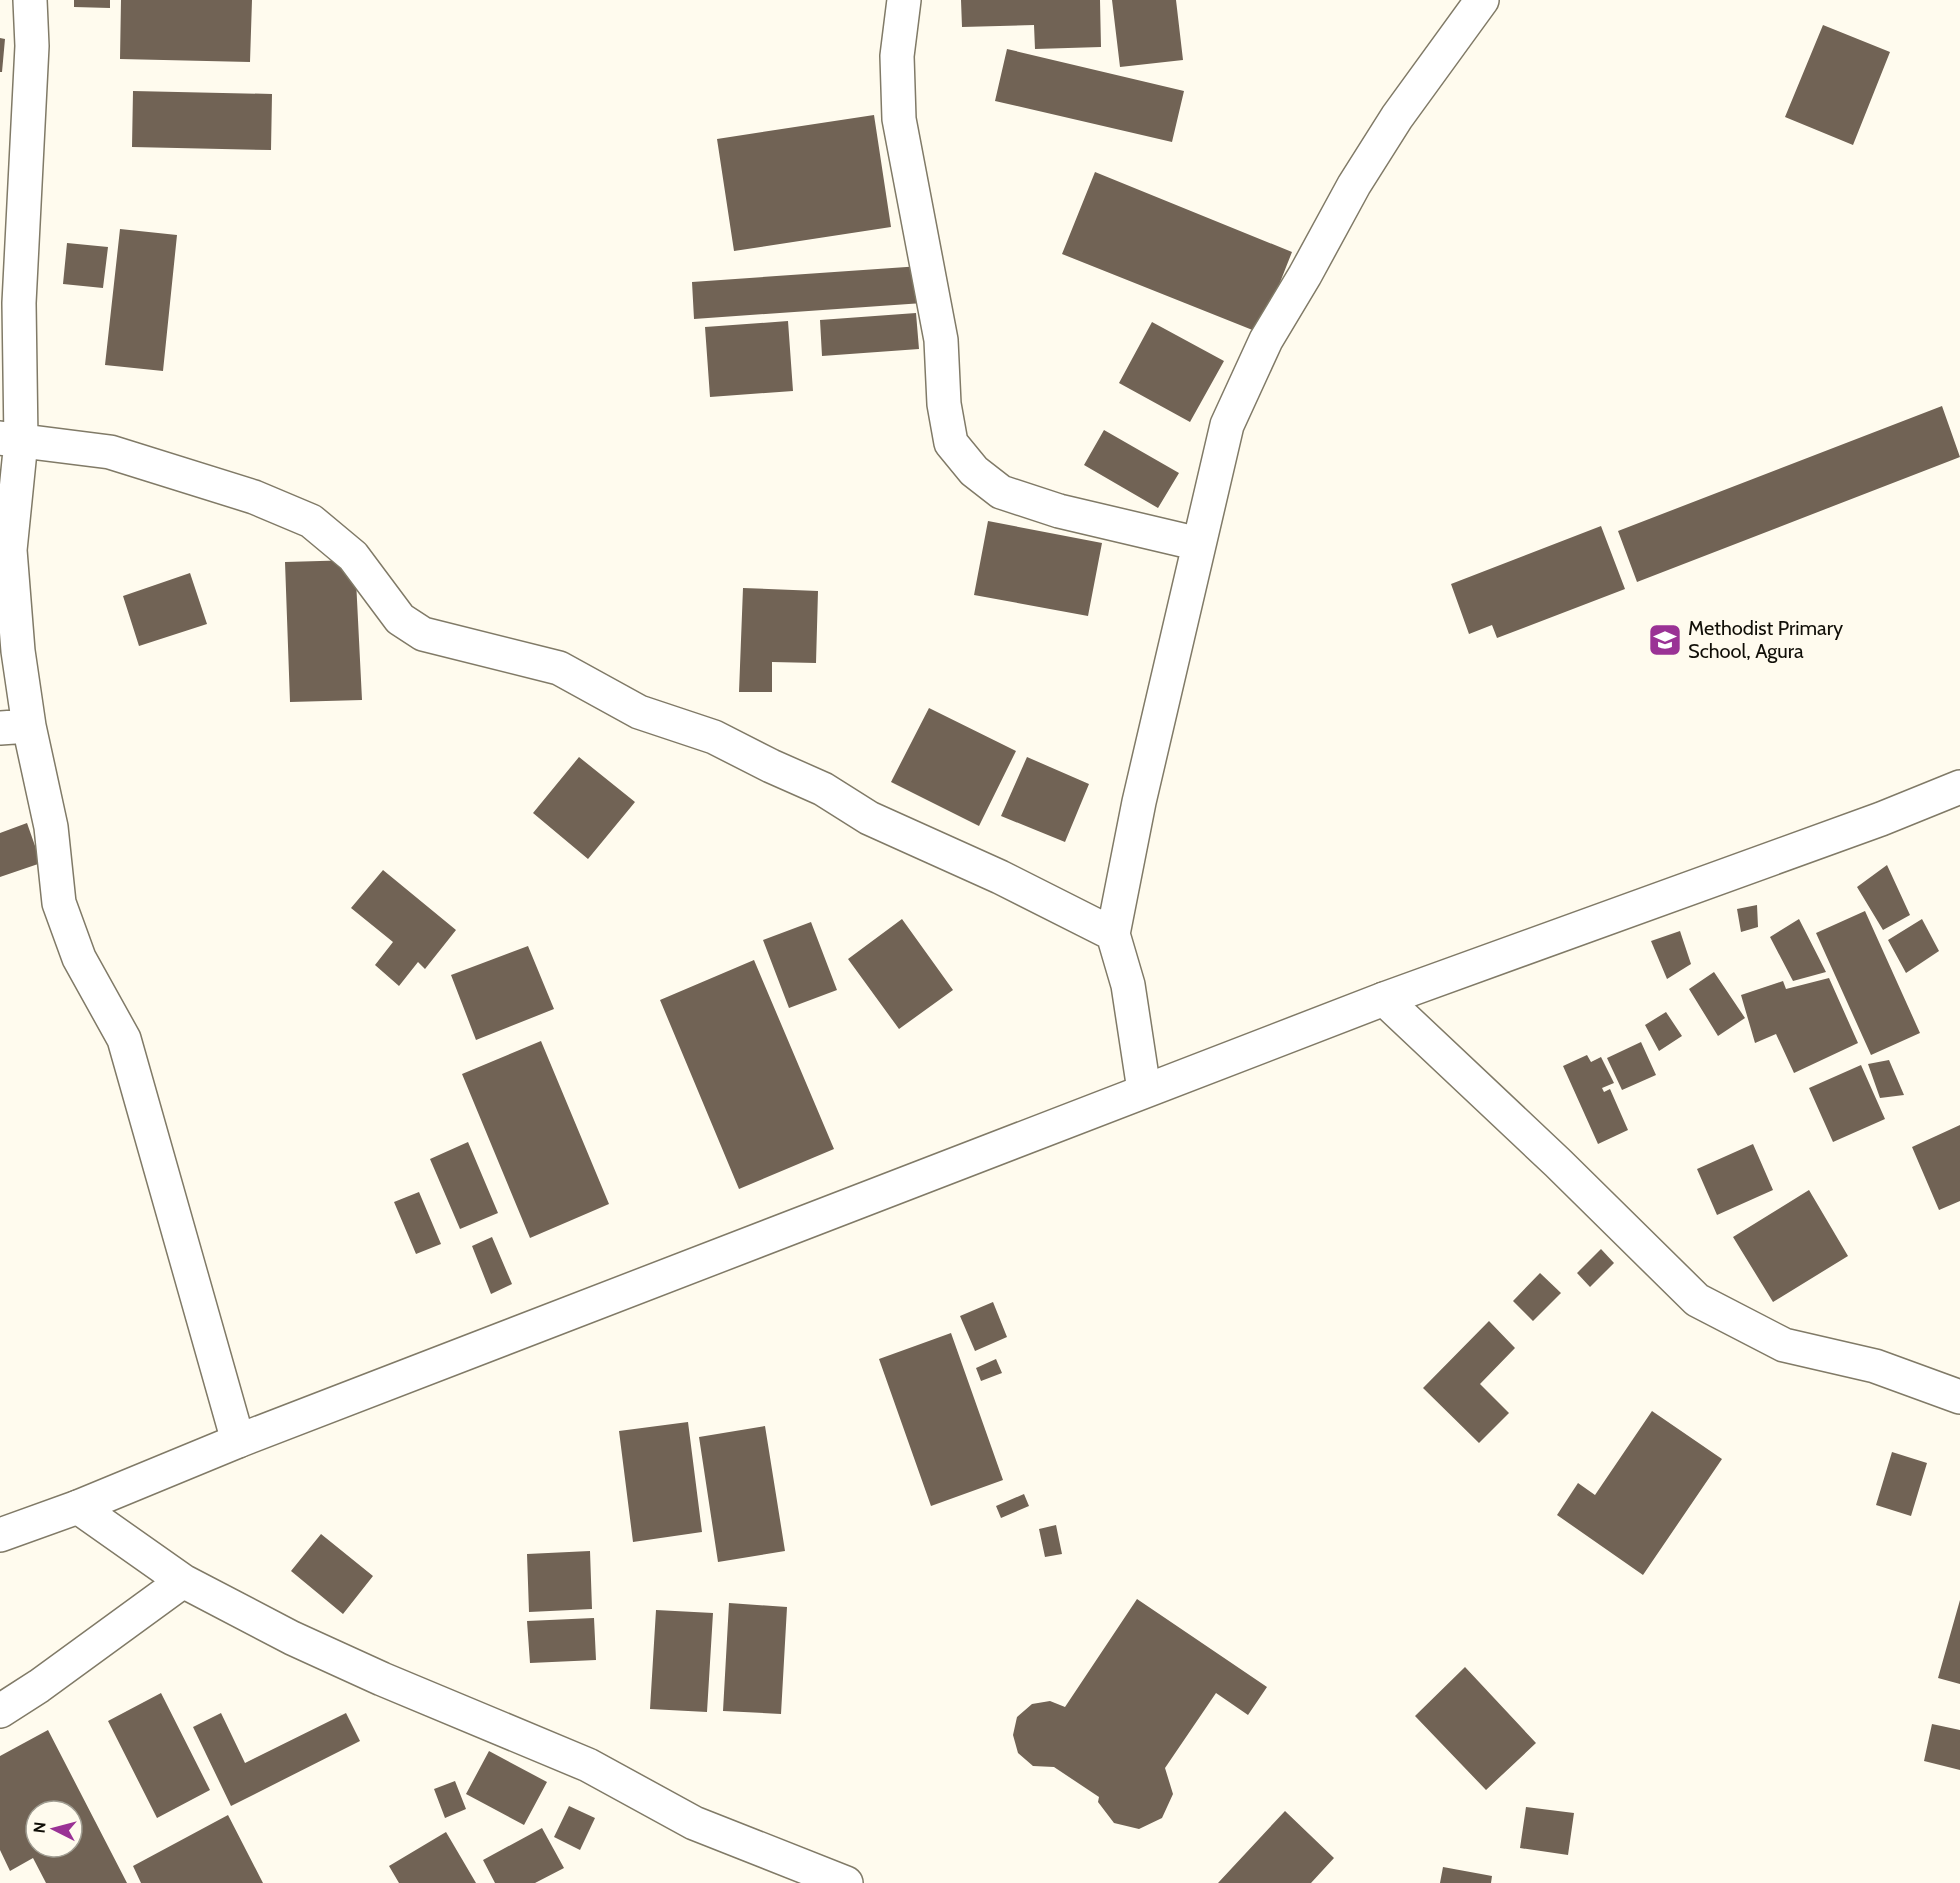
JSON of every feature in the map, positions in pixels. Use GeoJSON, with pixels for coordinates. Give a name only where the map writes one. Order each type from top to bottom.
{"type":"FeatureCollection","features":[{"type":"Feature","properties":{"kind":"street"},"geometry":{"type":"LineString","coordinates":[[30,0],[32,46],[10,439],[10,550],[18,651],[14,727],[51,827],[59,903],[79,958],[124,1039],[238,1441]]}},
{"type":"Feature","properties":{"kind":"street"},"geometry":{"type":"LineString","coordinates":[[904,0],[897,56],[899,118],[941,340],[944,404],[951,443],[974,471],[1001,492],[1059,511],[1199,544]]}},
{"type":"Feature","properties":{"kind":"street"},"geometry":{"type":"LineString","coordinates":[[1144,1090],[1128,986],[1113,934],[1139,802],[1227,425],[1266,340],[1305,275],[1354,185],[1397,117],[1482,0]]}},
{"type":"Feature","properties":{"kind":"street"},"geometry":{"type":"LineString","coordinates":[[10,439],[110,452],[254,497],[310,521],[353,556],[400,619],[423,634],[559,668],[639,712],[714,737],[823,789],[869,818],[1000,877],[1113,934]]}},
{"type":"Feature","properties":{"kind":"street"},"geometry":{"type":"LineString","coordinates":[[0,1535],[78,1507],[238,1441],[1144,1090],[1384,999],[1881,819],[1960,787]]}},
{"type":"Feature","properties":{"kind":"street"},"geometry":{"type":"LineString","coordinates":[[1384,999],[1558,1162],[1697,1300],[1784,1345],[1875,1366],[1960,1397]]}},
{"type":"Feature","properties":{"kind":"street"},"geometry":{"type":"LineString","coordinates":[[78,1507],[183,1581],[322,1652],[588,1765],[694,1823],[826,1880]]}},
{"type":"Feature","properties":{"kind":"street"},"geometry":{"type":"LineString","coordinates":[[0,1711],[39,1686],[183,1581]]}},
{"type":"Feature","properties":{"kind":"building"},"geometry":{"type":"Polygon","coordinates":[[[74,0],[110,0],[110,8],[74,7],[74,0]]]}},
{"type":"Feature","properties":{"kind":"building"},"geometry":{"type":"Polygon","coordinates":[[[121,0],[252,0],[250,62],[120,59],[121,0]]]}},
{"type":"Feature","properties":{"kind":"building"},"geometry":{"type":"Polygon","coordinates":[[[961,0],[1100,0],[1101,47],[1035,49],[1034,25],[962,27],[961,0]]]}},
{"type":"Feature","properties":{"kind":"building"},"geometry":{"type":"Polygon","coordinates":[[[1112,0],[1176,0],[1183,60],[1120,67],[1112,0]]]}},
{"type":"Feature","properties":{"kind":"building"},"geometry":{"type":"Polygon","coordinates":[[[1823,25],[1890,52],[1853,145],[1785,117],[1823,25]]]}},
{"type":"Feature","properties":{"kind":"building"},"geometry":{"type":"Polygon","coordinates":[[[0,38],[5,39],[2,72],[0,72],[0,38]]]}},
{"type":"Feature","properties":{"kind":"building"},"geometry":{"type":"Polygon","coordinates":[[[1007,49],[1184,91],[1172,142],[995,101],[1007,49]]]}},
{"type":"Feature","properties":{"kind":"building"},"geometry":{"type":"Polygon","coordinates":[[[133,91],[272,94],[271,150],[132,147],[133,91]]]}},
{"type":"Feature","properties":{"kind":"building"},"geometry":{"type":"Polygon","coordinates":[[[874,115],[891,227],[734,251],[717,139],[874,115]]]}},
{"type":"Feature","properties":{"kind":"building"},"geometry":{"type":"Polygon","coordinates":[[[1095,172],[1292,252],[1260,333],[1062,254],[1095,172]]]}},
{"type":"Feature","properties":{"kind":"building"},"geometry":{"type":"Polygon","coordinates":[[[120,229],[177,235],[163,371],[105,365],[120,229]]]}},
{"type":"Feature","properties":{"kind":"building"},"geometry":{"type":"Polygon","coordinates":[[[67,243],[108,247],[103,288],[63,284],[67,243]]]}},
{"type":"Feature","properties":{"kind":"building"},"geometry":{"type":"Polygon","coordinates":[[[921,266],[923,303],[694,319],[692,282],[921,266]]]}},
{"type":"Feature","properties":{"kind":"building"},"geometry":{"type":"Polygon","coordinates":[[[916,313],[919,349],[822,356],[820,320],[916,313]]]}},
{"type":"Feature","properties":{"kind":"building"},"geometry":{"type":"Polygon","coordinates":[[[788,321],[793,391],[710,397],[705,327],[788,321]]]}},
{"type":"Feature","properties":{"kind":"building"},"geometry":{"type":"Polygon","coordinates":[[[1152,322],[1224,361],[1190,422],[1119,383],[1152,322]]]}},
{"type":"Feature","properties":{"kind":"building"},"geometry":{"type":"Polygon","coordinates":[[[1942,406],[1960,457],[1637,582],[1618,531],[1942,406]]]}},
{"type":"Feature","properties":{"kind":"building"},"geometry":{"type":"Polygon","coordinates":[[[1104,430],[1179,473],[1158,508],[1084,465],[1104,430]]]}},
{"type":"Feature","properties":{"kind":"building"},"geometry":{"type":"Polygon","coordinates":[[[988,521],[1102,543],[1088,616],[974,595],[988,521]]]}},
{"type":"Feature","properties":{"kind":"building"},"geometry":{"type":"Polygon","coordinates":[[[1601,526],[1625,589],[1497,638],[1492,625],[1469,634],[1451,584],[1601,526]]]}},
{"type":"Feature","properties":{"kind":"building"},"geometry":{"type":"Polygon","coordinates":[[[355,560],[362,700],[290,702],[285,562],[355,560]]]}},
{"type":"Feature","properties":{"kind":"building"},"geometry":{"type":"Polygon","coordinates":[[[190,573],[207,624],[139,646],[123,596],[190,573]]]}},
{"type":"Feature","properties":{"kind":"building"},"geometry":{"type":"Polygon","coordinates":[[[743,588],[818,591],[816,663],[772,662],[772,692],[739,692],[743,588]]]}},
{"type":"Feature","properties":{"kind":"building"},"geometry":{"type":"Polygon","coordinates":[[[929,708],[1016,751],[979,826],[891,782],[929,708]]]}},
{"type":"Feature","properties":{"kind":"building"},"geometry":{"type":"Polygon","coordinates":[[[579,757],[635,802],[588,859],[533,813],[579,757]]]}},
{"type":"Feature","properties":{"kind":"building"},"geometry":{"type":"Polygon","coordinates":[[[1027,757],[1089,784],[1065,842],[1001,816],[1027,757]]]}},
{"type":"Feature","properties":{"kind":"building"},"geometry":{"type":"Polygon","coordinates":[[[27,823],[41,863],[0,877],[0,833],[27,823]]]}},
{"type":"Feature","properties":{"kind":"building"},"geometry":{"type":"Polygon","coordinates":[[[1887,865],[1910,915],[1883,930],[1857,887],[1887,865]]]}},
{"type":"Feature","properties":{"kind":"building"},"geometry":{"type":"Polygon","coordinates":[[[383,870],[456,930],[425,969],[418,962],[399,986],[375,965],[393,942],[351,908],[383,870]]]}},
{"type":"Feature","properties":{"kind":"building"},"geometry":{"type":"Polygon","coordinates":[[[1757,905],[1758,927],[1741,932],[1737,909],[1757,905]]]}},
{"type":"Feature","properties":{"kind":"building"},"geometry":{"type":"Polygon","coordinates":[[[1865,911],[1920,1033],[1871,1055],[1816,933],[1865,911]]]}},
{"type":"Feature","properties":{"kind":"building"},"geometry":{"type":"Polygon","coordinates":[[[902,919],[953,990],[899,1029],[848,959],[902,919]]]}},
{"type":"Feature","properties":{"kind":"building"},"geometry":{"type":"Polygon","coordinates":[[[1799,919],[1826,972],[1793,981],[1770,937],[1799,919]]]}},
{"type":"Feature","properties":{"kind":"building"},"geometry":{"type":"Polygon","coordinates":[[[1922,919],[1939,951],[1906,973],[1888,940],[1922,919]]]}},
{"type":"Feature","properties":{"kind":"building"},"geometry":{"type":"Polygon","coordinates":[[[811,922],[837,990],[789,1008],[763,940],[811,922]]]}},
{"type":"Feature","properties":{"kind":"building"},"geometry":{"type":"Polygon","coordinates":[[[1680,931],[1691,964],[1667,979],[1651,941],[1680,931]]]}},
{"type":"Feature","properties":{"kind":"building"},"geometry":{"type":"Polygon","coordinates":[[[528,946],[554,1009],[476,1040],[451,975],[528,946]]]}},
{"type":"Feature","properties":{"kind":"building"},"geometry":{"type":"Polygon","coordinates":[[[754,960],[834,1149],[739,1189],[660,1000],[754,960]]]}},
{"type":"Feature","properties":{"kind":"building"},"geometry":{"type":"Polygon","coordinates":[[[1714,972],[1745,1018],[1718,1036],[1689,989],[1714,972]]]}},
{"type":"Feature","properties":{"kind":"building"},"geometry":{"type":"Polygon","coordinates":[[[1829,978],[1858,1043],[1794,1073],[1776,1034],[1755,1043],[1741,995],[1783,981],[1786,989],[1829,978]]]}},
{"type":"Feature","properties":{"kind":"building"},"geometry":{"type":"Polygon","coordinates":[[[1666,1012],[1682,1036],[1659,1051],[1645,1025],[1666,1012]]]}},
{"type":"Feature","properties":{"kind":"building"},"geometry":{"type":"Polygon","coordinates":[[[541,1041],[609,1204],[530,1238],[462,1074],[541,1041]]]}},
{"type":"Feature","properties":{"kind":"building"},"geometry":{"type":"Polygon","coordinates":[[[1641,1042],[1656,1075],[1622,1090],[1607,1058],[1641,1042]]]}},
{"type":"Feature","properties":{"kind":"building"},"geometry":{"type":"Polygon","coordinates":[[[1587,1055],[1591,1062],[1601,1057],[1614,1083],[1602,1088],[1604,1092],[1610,1089],[1628,1130],[1598,1144],[1563,1066],[1587,1055]]]}},
{"type":"Feature","properties":{"kind":"building"},"geometry":{"type":"Polygon","coordinates":[[[1889,1060],[1904,1095],[1880,1098],[1868,1064],[1889,1060]]]}},
{"type":"Feature","properties":{"kind":"building"},"geometry":{"type":"Polygon","coordinates":[[[1861,1065],[1885,1119],[1833,1142],[1809,1088],[1861,1065]]]}},
{"type":"Feature","properties":{"kind":"building"},"geometry":{"type":"Polygon","coordinates":[[[1960,1125],[1960,1201],[1939,1210],[1912,1147],[1960,1125]]]}},
{"type":"Feature","properties":{"kind":"building"},"geometry":{"type":"Polygon","coordinates":[[[468,1142],[498,1213],[460,1229],[430,1159],[468,1142]]]}},
{"type":"Feature","properties":{"kind":"building"},"geometry":{"type":"Polygon","coordinates":[[[1753,1144],[1773,1190],[1717,1215],[1697,1169],[1753,1144]]]}},
{"type":"Feature","properties":{"kind":"building"},"geometry":{"type":"Polygon","coordinates":[[[1809,1190],[1848,1256],[1773,1302],[1733,1237],[1809,1190]]]}},
{"type":"Feature","properties":{"kind":"building"},"geometry":{"type":"Polygon","coordinates":[[[419,1192],[441,1244],[416,1254],[394,1202],[419,1192]]]}},
{"type":"Feature","properties":{"kind":"building"},"geometry":{"type":"Polygon","coordinates":[[[492,1237],[512,1284],[491,1294],[472,1246],[492,1237]]]}},
{"type":"Feature","properties":{"kind":"building"},"geometry":{"type":"Polygon","coordinates":[[[1601,1249],[1614,1263],[1590,1287],[1577,1273],[1601,1249]]]}},
{"type":"Feature","properties":{"kind":"building"},"geometry":{"type":"Polygon","coordinates":[[[1540,1273],[1561,1293],[1533,1321],[1513,1301],[1540,1273]]]}},
{"type":"Feature","properties":{"kind":"building"},"geometry":{"type":"Polygon","coordinates":[[[993,1302],[1007,1337],[975,1351],[960,1316],[993,1302]]]}},
{"type":"Feature","properties":{"kind":"building"},"geometry":{"type":"Polygon","coordinates":[[[1489,1321],[1515,1348],[1480,1384],[1509,1413],[1479,1443],[1423,1388],[1489,1321]]]}},
{"type":"Feature","properties":{"kind":"building"},"geometry":{"type":"Polygon","coordinates":[[[951,1333],[1003,1480],[931,1506],[879,1359],[951,1333]]]}},
{"type":"Feature","properties":{"kind":"building"},"geometry":{"type":"Polygon","coordinates":[[[996,1359],[1002,1373],[981,1381],[976,1368],[996,1359]]]}},
{"type":"Feature","properties":{"kind":"building"},"geometry":{"type":"Polygon","coordinates":[[[1652,1411],[1722,1459],[1643,1575],[1557,1515],[1578,1483],[1595,1495],[1652,1411]]]}},
{"type":"Feature","properties":{"kind":"building"},"geometry":{"type":"Polygon","coordinates":[[[688,1422],[702,1532],[633,1542],[619,1431],[688,1422]]]}},
{"type":"Feature","properties":{"kind":"building"},"geometry":{"type":"Polygon","coordinates":[[[765,1426],[785,1551],[718,1562],[699,1437],[765,1426]]]}},
{"type":"Feature","properties":{"kind":"building"},"geometry":{"type":"Polygon","coordinates":[[[1892,1452],[1927,1463],[1911,1516],[1876,1505],[1892,1452]]]}},
{"type":"Feature","properties":{"kind":"building"},"geometry":{"type":"Polygon","coordinates":[[[1024,1494],[1029,1506],[1001,1518],[996,1506],[1024,1494]]]}},
{"type":"Feature","properties":{"kind":"building"},"geometry":{"type":"Polygon","coordinates":[[[1056,1525],[1062,1554],[1045,1557],[1039,1529],[1056,1525]]]}},
{"type":"Feature","properties":{"kind":"building"},"geometry":{"type":"Polygon","coordinates":[[[321,1534],[373,1576],[343,1614],[291,1571],[321,1534]]]}},
{"type":"Feature","properties":{"kind":"building"},"geometry":{"type":"Polygon","coordinates":[[[590,1551],[592,1609],[529,1612],[527,1554],[590,1551]]]}},
{"type":"Feature","properties":{"kind":"building"},"geometry":{"type":"Polygon","coordinates":[[[1137,1599],[1267,1687],[1248,1715],[1216,1693],[1165,1768],[1173,1794],[1162,1818],[1139,1829],[1114,1823],[1098,1802],[1099,1797],[1054,1767],[1033,1766],[1018,1753],[1013,1735],[1017,1717],[1032,1704],[1050,1701],[1065,1707],[1137,1599]]]}},
{"type":"Feature","properties":{"kind":"building"},"geometry":{"type":"Polygon","coordinates":[[[1960,1600],[1960,1684],[1938,1678],[1960,1600]]]}},
{"type":"Feature","properties":{"kind":"building"},"geometry":{"type":"Polygon","coordinates":[[[729,1603],[787,1607],[781,1714],[723,1711],[729,1603]]]}},
{"type":"Feature","properties":{"kind":"building"},"geometry":{"type":"Polygon","coordinates":[[[656,1610],[713,1613],[707,1712],[650,1709],[656,1610]]]}},
{"type":"Feature","properties":{"kind":"building"},"geometry":{"type":"Polygon","coordinates":[[[594,1618],[596,1660],[530,1663],[527,1621],[594,1618]]]}},
{"type":"Feature","properties":{"kind":"building"},"geometry":{"type":"Polygon","coordinates":[[[1465,1667],[1536,1743],[1486,1790],[1415,1716],[1465,1667]]]}},
{"type":"Feature","properties":{"kind":"building"},"geometry":{"type":"Polygon","coordinates":[[[161,1693],[210,1790],[157,1818],[108,1721],[161,1693]]]}},
{"type":"Feature","properties":{"kind":"building"},"geometry":{"type":"Polygon","coordinates":[[[221,1713],[245,1763],[346,1713],[360,1741],[231,1806],[193,1727],[221,1713]]]}},
{"type":"Feature","properties":{"kind":"building"},"geometry":{"type":"Polygon","coordinates":[[[1932,1724],[1960,1730],[1960,1770],[1924,1761],[1932,1724]]]}},
{"type":"Feature","properties":{"kind":"building"},"geometry":{"type":"Polygon","coordinates":[[[48,1730],[84,1799],[24,1799],[24,1859],[31,1859],[10,1871],[0,1850],[0,1756],[48,1730]]]}},
{"type":"Feature","properties":{"kind":"building"},"geometry":{"type":"Polygon","coordinates":[[[489,1751],[547,1782],[524,1825],[466,1794],[489,1751]]]}},
{"type":"Feature","properties":{"kind":"building"},"geometry":{"type":"Polygon","coordinates":[[[455,1781],[466,1809],[445,1818],[434,1789],[455,1781]]]}},
{"type":"Feature","properties":{"kind":"building"},"geometry":{"type":"Polygon","coordinates":[[[84,1800],[127,1883],[46,1883],[34,1859],[84,1859],[84,1800]]]}},
{"type":"Feature","properties":{"kind":"building"},"geometry":{"type":"Polygon","coordinates":[[[569,1806],[595,1818],[580,1850],[554,1837],[569,1806]]]}},
{"type":"Feature","properties":{"kind":"building"},"geometry":{"type":"Polygon","coordinates":[[[1526,1807],[1574,1813],[1568,1855],[1520,1848],[1526,1807]]]}},
{"type":"Feature","properties":{"kind":"building"},"geometry":{"type":"Polygon","coordinates":[[[1285,1811],[1334,1858],[1311,1883],[1218,1883],[1285,1811]]]}},
{"type":"Feature","properties":{"kind":"building"},"geometry":{"type":"Polygon","coordinates":[[[228,1815],[263,1883],[141,1883],[133,1866],[228,1815]]]}},
{"type":"Feature","properties":{"kind":"building"},"geometry":{"type":"Polygon","coordinates":[[[542,1828],[564,1868],[535,1883],[495,1883],[483,1860],[542,1828]]]}},
{"type":"Feature","properties":{"kind":"building"},"geometry":{"type":"Polygon","coordinates":[[[446,1832],[476,1883],[399,1883],[389,1866],[446,1832]]]}},
{"type":"Feature","properties":{"kind":"building"},"geometry":{"type":"Polygon","coordinates":[[[1443,1867],[1492,1876],[1491,1883],[1440,1883],[1443,1867]]]}},
{"type":"Feature","properties":{"kind":"place","name":"Methodist Primary School, Agura"},"geometry":{"type":"Point","coordinates":[1665,640]}}]}
